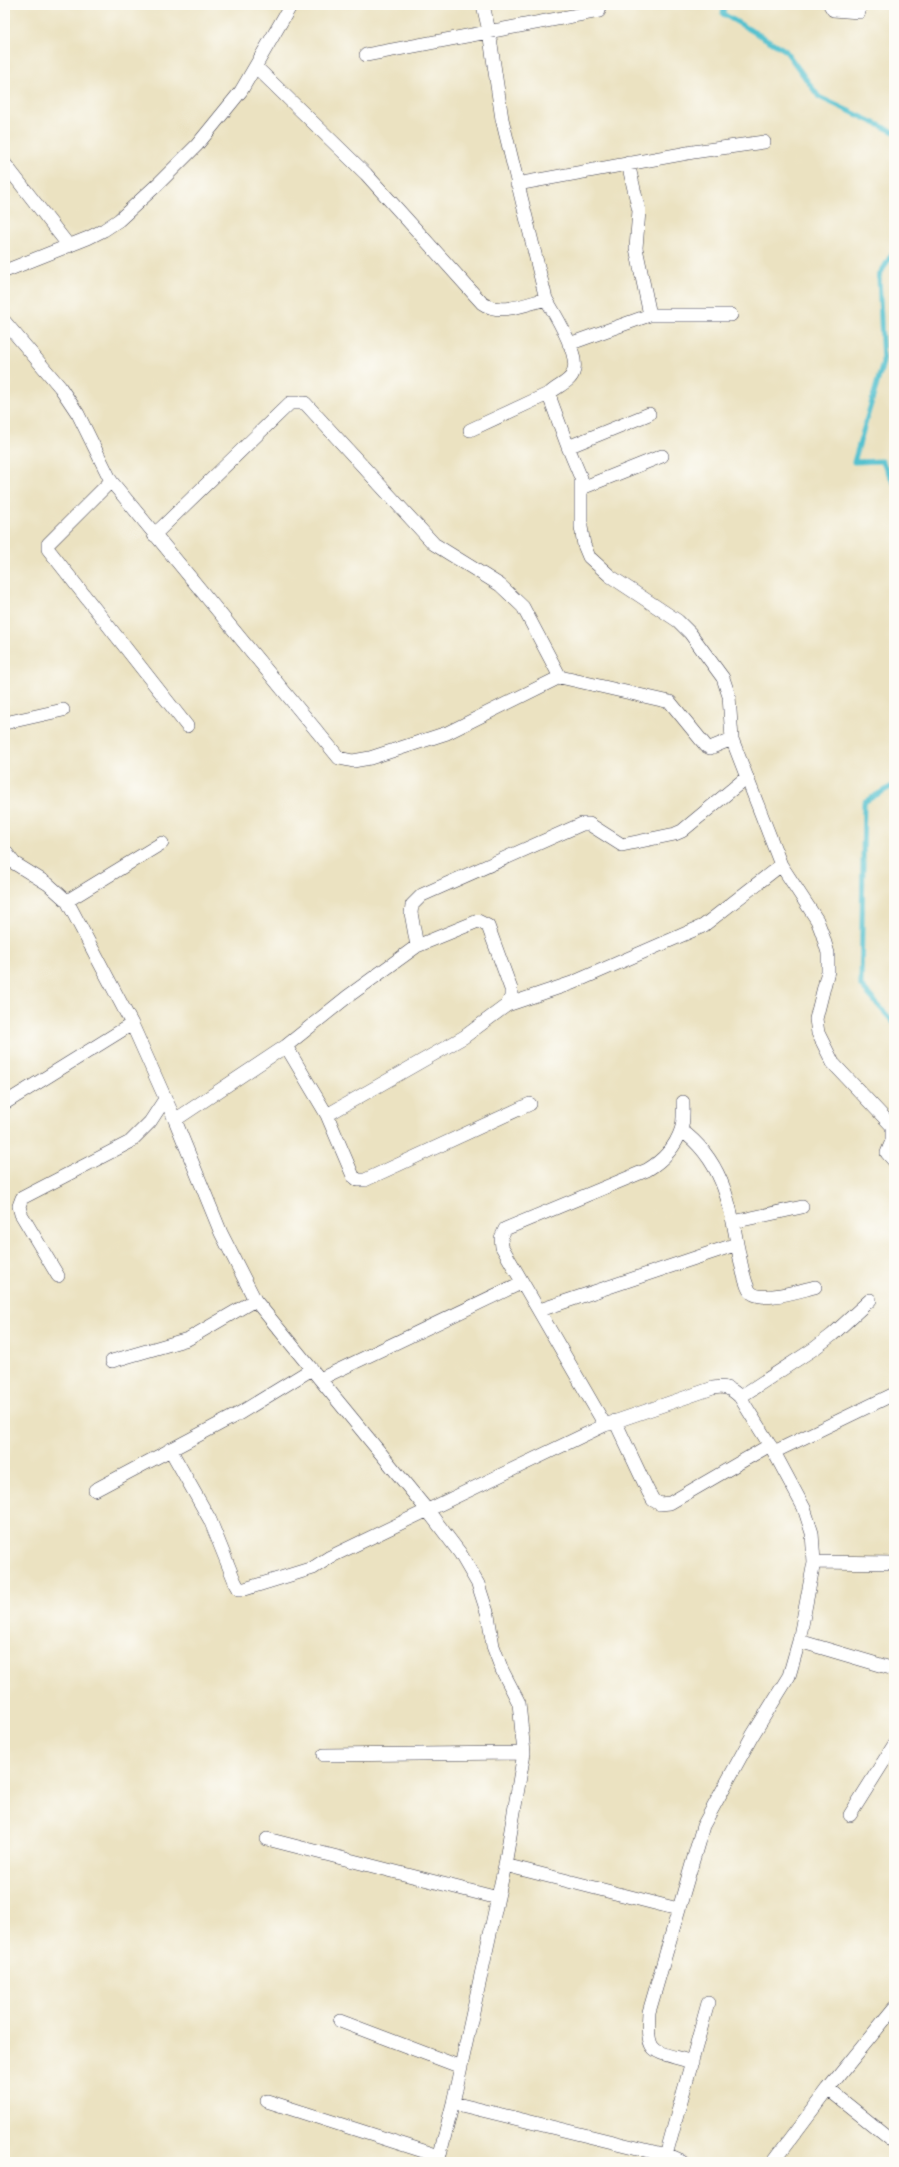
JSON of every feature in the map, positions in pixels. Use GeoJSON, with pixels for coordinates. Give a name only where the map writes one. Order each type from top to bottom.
{"type":"FeatureCollection","features":[{"type":"Feature","properties":{"kind":"street"},"geometry":{"type":"LineString","coordinates":[[5,271],[88,238],[119,220],[159,183],[197,145],[241,91],[291,5]]}},
{"type":"Feature","properties":{"kind":"street"},"geometry":{"type":"LineString","coordinates":[[470,430],[550,392],[569,380],[574,372],[573,355],[569,344],[560,322],[546,299],[517,184],[502,119],[489,31],[483,5]]}},
{"type":"Feature","properties":{"kind":"street"},"geometry":{"type":"LineString","coordinates":[[830,5],[833,10],[859,12]]}},
{"type":"Feature","properties":{"kind":"street"},"geometry":{"type":"LineString","coordinates":[[366,55],[599,11]]}},
{"type":"Feature","properties":{"kind":"street"},"geometry":{"type":"LineString","coordinates":[[256,67],[366,174],[482,303],[488,307],[496,309],[511,308],[546,299]]}},
{"type":"Feature","properties":{"kind":"street"},"geometry":{"type":"LineString","coordinates":[[517,184],[628,163],[764,142]]}},
{"type":"Feature","properties":{"kind":"street"},"geometry":{"type":"LineString","coordinates":[[628,163],[639,211],[636,248],[650,315]]}},
{"type":"Feature","properties":{"kind":"street"},"geometry":{"type":"LineString","coordinates":[[5,164],[69,246]]}},
{"type":"Feature","properties":{"kind":"street"},"geometry":{"type":"LineString","coordinates":[[569,344],[650,315],[731,315]]}},
{"type":"Feature","properties":{"kind":"street"},"geometry":{"type":"LineString","coordinates":[[5,322],[60,387],[78,414],[111,481],[339,758],[353,761],[370,758],[447,733],[560,677],[670,702],[706,746],[710,748],[732,739]]}},
{"type":"Feature","properties":{"kind":"street"},"geometry":{"type":"LineString","coordinates":[[550,392],[551,401],[581,478],[581,527],[584,545],[590,557],[610,576],[678,621],[699,644],[723,678],[729,696],[732,739],[781,865],[816,920],[828,953],[828,971],[816,1019],[818,1033],[833,1063],[892,1126],[892,1141],[887,1153],[894,1160]]}},
{"type":"Feature","properties":{"kind":"street"},"geometry":{"type":"LineString","coordinates":[[154,535],[290,403],[305,403],[434,544],[500,585],[523,607],[560,677]]}},
{"type":"Feature","properties":{"kind":"street"},"geometry":{"type":"LineString","coordinates":[[568,447],[649,414]]}},
{"type":"Feature","properties":{"kind":"street"},"geometry":{"type":"LineString","coordinates":[[582,488],[662,456]]}},
{"type":"Feature","properties":{"kind":"street"},"geometry":{"type":"LineString","coordinates":[[111,481],[48,544],[48,549],[187,726]]}},
{"type":"Feature","properties":{"kind":"street"},"geometry":{"type":"LineString","coordinates":[[5,723],[63,710]]}},
{"type":"Feature","properties":{"kind":"street"},"geometry":{"type":"LineString","coordinates":[[418,946],[411,913],[412,905],[422,895],[582,824],[589,824],[622,846],[676,834],[682,831],[747,777]]}},
{"type":"Feature","properties":{"kind":"street"},"geometry":{"type":"LineString","coordinates":[[67,901],[162,843]]}},
{"type":"Feature","properties":{"kind":"street"},"geometry":{"type":"LineString","coordinates":[[5,851],[14,863],[48,884],[67,901],[132,1024],[175,1120],[221,1233],[255,1300],[428,1511],[460,1553],[478,1584],[488,1615],[498,1658],[519,1703],[524,1753],[505,1865],[453,2103],[438,2159],[267,2101]]}},
{"type":"Feature","properties":{"kind":"street"},"geometry":{"type":"LineString","coordinates":[[327,1115],[464,1037],[507,1005],[572,983],[703,926],[781,865]]}},
{"type":"Feature","properties":{"kind":"street"},"geometry":{"type":"LineString","coordinates":[[175,1120],[286,1046],[346,997],[418,946],[478,921],[488,926],[511,989],[511,997],[507,1005]]}},
{"type":"Feature","properties":{"kind":"street"},"geometry":{"type":"LineString","coordinates":[[5,1103],[132,1024]]}},
{"type":"Feature","properties":{"kind":"street"},"geometry":{"type":"LineString","coordinates":[[286,1046],[327,1115],[353,1176],[358,1180],[365,1180],[530,1104]]}},
{"type":"Feature","properties":{"kind":"street"},"geometry":{"type":"LineString","coordinates":[[58,1276],[21,1214],[19,1206],[22,1198],[130,1142],[150,1122],[165,1099]]}},
{"type":"Feature","properties":{"kind":"street"},"geometry":{"type":"LineString","coordinates":[[683,1102],[681,1130],[666,1155],[659,1162],[647,1170],[505,1229],[500,1238],[502,1247],[521,1283],[540,1310],[610,1423],[653,1500],[660,1504],[670,1503],[772,1448],[894,1394]]}},
{"type":"Feature","properties":{"kind":"street"},"geometry":{"type":"LineString","coordinates":[[681,1130],[691,1138],[710,1159],[722,1182],[750,1290],[756,1296],[766,1298],[815,1287]]}},
{"type":"Feature","properties":{"kind":"street"},"geometry":{"type":"LineString","coordinates":[[733,1222],[802,1207]]}},
{"type":"Feature","properties":{"kind":"street"},"geometry":{"type":"LineString","coordinates":[[540,1310],[737,1244]]}},
{"type":"Feature","properties":{"kind":"street"},"geometry":{"type":"LineString","coordinates":[[95,1490],[170,1449],[316,1374],[521,1283]]}},
{"type":"Feature","properties":{"kind":"street"},"geometry":{"type":"LineString","coordinates":[[112,1361],[188,1339],[255,1300]]}},
{"type":"Feature","properties":{"kind":"street"},"geometry":{"type":"LineString","coordinates":[[740,1397],[815,1348],[870,1300]]}},
{"type":"Feature","properties":{"kind":"street"},"geometry":{"type":"LineString","coordinates":[[170,1449],[210,1520],[239,1589],[245,1589],[313,1568],[330,1557],[610,1423],[713,1388],[723,1387],[733,1390],[740,1397],[772,1448],[804,1508],[812,1533],[814,1562],[799,1641],[789,1676],[752,1736],[703,1826],[649,2012],[649,2043],[655,2051],[692,2062]]}},
{"type":"Feature","properties":{"kind":"street"},"geometry":{"type":"LineString","coordinates":[[814,1562],[894,1563]]}},
{"type":"Feature","properties":{"kind":"street"},"geometry":{"type":"LineString","coordinates":[[799,1641],[894,1669]]}},
{"type":"Feature","properties":{"kind":"street"},"geometry":{"type":"LineString","coordinates":[[850,1815],[894,1745]]}},
{"type":"Feature","properties":{"kind":"street"},"geometry":{"type":"LineString","coordinates":[[324,1755],[524,1753]]}},
{"type":"Feature","properties":{"kind":"street"},"geometry":{"type":"LineString","coordinates":[[267,1839],[498,1898]]}},
{"type":"Feature","properties":{"kind":"street"},"geometry":{"type":"LineString","coordinates":[[505,1865],[678,1909]]}},
{"type":"Feature","properties":{"kind":"street"},"geometry":{"type":"LineString","coordinates":[[666,2155],[708,2003]]}},
{"type":"Feature","properties":{"kind":"street"},"geometry":{"type":"LineString","coordinates":[[773,2162],[828,2089],[894,2008]]}},
{"type":"Feature","properties":{"kind":"street"},"geometry":{"type":"LineString","coordinates":[[340,2021],[461,2067]]}},
{"type":"Feature","properties":{"kind":"street"},"geometry":{"type":"LineString","coordinates":[[828,2089],[894,2142]]}},
{"type":"Feature","properties":{"kind":"street"},"geometry":{"type":"LineString","coordinates":[[453,2103],[666,2155],[682,2162]]}},
{"type":"Feature","properties":{"kind":"waterway"},"geometry":{"type":"LineString","coordinates":[[724,5],[723,14],[785,50],[819,97],[894,132]]}},
{"type":"Feature","properties":{"kind":"waterway"},"geometry":{"type":"LineString","coordinates":[[894,250],[879,276],[883,363],[854,462],[882,461],[894,483]]}},
{"type":"Feature","properties":{"kind":"waterway"},"geometry":{"type":"LineString","coordinates":[[894,785],[864,802],[861,986],[894,1023]]}}]}
